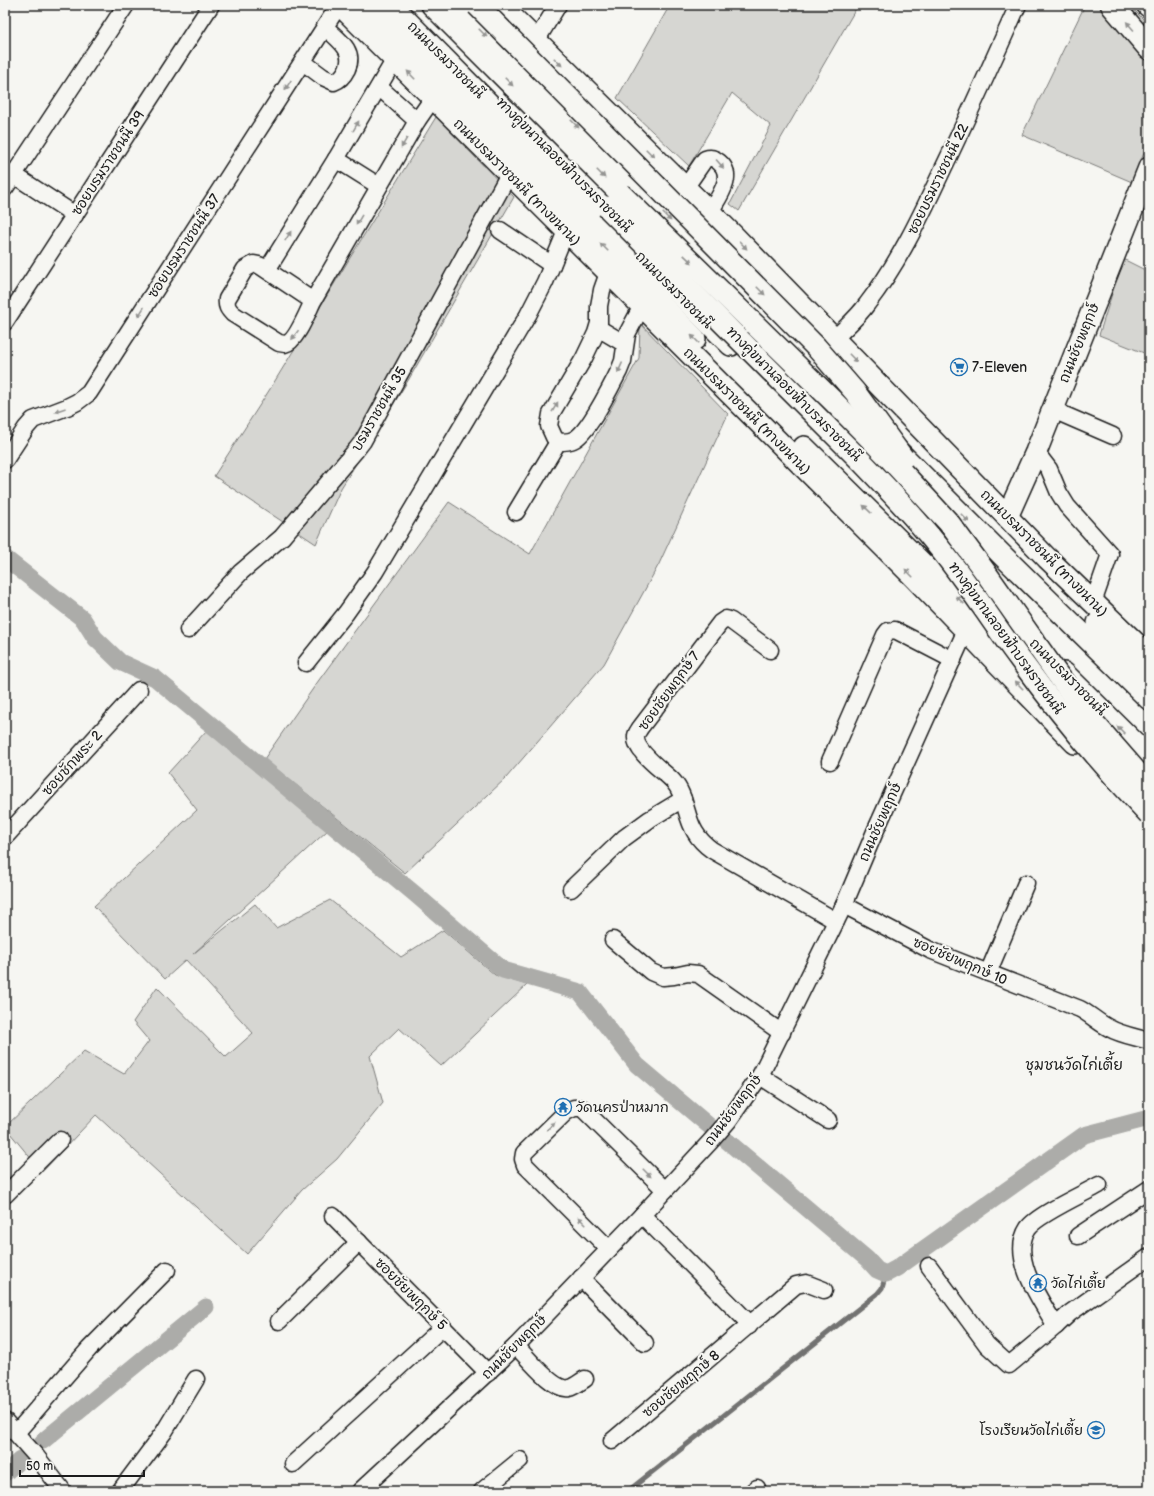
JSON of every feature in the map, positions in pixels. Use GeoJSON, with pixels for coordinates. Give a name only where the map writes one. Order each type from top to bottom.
{"type":"FeatureCollection","features":[{"type":"Feature","properties":{"kind":"highway"},"geometry":{"type":"LineString","coordinates":[[1112,5],[1149,48]]}},
{"type":"Feature","properties":{"kind":"main road","name":"ถนนบรมราชชนนี (ทางขนาน)"},"geometry":{"type":"LineString","coordinates":[[340,5],[966,630],[1149,820]]}},
{"type":"Feature","properties":{"kind":"main road"},"geometry":{"type":"LineString","coordinates":[[364,5],[755,399],[1018,657]]}},
{"type":"Feature","properties":{"kind":"main road","name":"ถนนบรมราชชนนี"},"geometry":{"type":"LineString","coordinates":[[391,5],[608,224],[1149,757]]}},
{"type":"Feature","properties":{"kind":"main road","name":"ทางคู่ขนานลอยฟ้าบรมราชชนนี"},"geometry":{"type":"LineString","coordinates":[[403,5],[833,401],[890,459],[949,524],[986,573],[1087,715],[1149,786]]}},
{"type":"Feature","properties":{"kind":"main road","name":"ทางคู่ขนานลอยฟ้าบรมราชชนนี"},"geometry":{"type":"LineString","coordinates":[[432,5],[901,503],[937,545],[967,584],[1018,657],[1074,730],[1129,794],[1149,814]]}},
{"type":"Feature","properties":{"kind":"main road"},"geometry":{"type":"LineString","coordinates":[[455,5],[1004,557],[1149,699]]}},
{"type":"Feature","properties":{"kind":"main road"},"geometry":{"type":"LineString","coordinates":[[477,5],[816,347],[867,408],[949,524]]}},
{"type":"Feature","properties":{"kind":"main road","name":"ถนนบรมราชชนนี (ทางขนาน)"},"geometry":{"type":"LineString","coordinates":[[500,5],[710,212],[1047,558],[1149,656]]}},
{"type":"Feature","properties":{"kind":"main road"},"geometry":{"type":"LineString","coordinates":[[1144,5],[1149,11]]}},
{"type":"Feature","properties":{"kind":"main road","name":"ถนนชัยพฤกษ์"},"geometry":{"type":"LineString","coordinates":[[1007,517],[1036,452],[1149,168]]}},
{"type":"Feature","properties":{"kind":"main road"},"geometry":{"type":"LineString","coordinates":[[1047,558],[1149,687]]}},
{"type":"Feature","properties":{"kind":"main road"},"geometry":{"type":"LineString","coordinates":[[1075,743],[1149,772]]}},
{"type":"Feature","properties":{"kind":"street"},"geometry":{"type":"LineString","coordinates":[[75,215],[9,182],[126,5]]}},
{"type":"Feature","properties":{"kind":"street","name":"ซอยบรมราชชนนี 39"},"geometry":{"type":"LineString","coordinates":[[5,322],[211,5]]}},
{"type":"Feature","properties":{"kind":"street","name":"ซอยบรมราชชนนี 37"},"geometry":{"type":"LineString","coordinates":[[5,460],[33,420],[67,408],[89,392],[340,5]]}},
{"type":"Feature","properties":{"kind":"street"},"geometry":{"type":"LineString","coordinates":[[536,41],[558,5]]}},
{"type":"Feature","properties":{"kind":"street","name":"ซอยบรมราชชนนี 22"},"geometry":{"type":"LineString","coordinates":[[834,339],[866,306],[878,290],[892,269],[917,225],[958,139],[1018,5]]}},
{"type":"Feature","properties":{"kind":"street"},"geometry":{"type":"LineString","coordinates":[[303,62],[323,77],[334,82],[339,80],[346,70],[351,61],[349,53],[344,45],[325,27]]}},
{"type":"Feature","properties":{"kind":"street"},"geometry":{"type":"LineString","coordinates":[[267,270],[336,159],[395,59]]}},
{"type":"Feature","properties":{"kind":"street"},"geometry":{"type":"LineString","coordinates":[[379,87],[417,121]]}},
{"type":"Feature","properties":{"kind":"street"},"geometry":{"type":"LineString","coordinates":[[313,301],[267,270],[254,264],[245,269],[227,299],[226,304],[228,309],[233,314],[279,343],[285,344],[291,341],[379,186],[417,121],[433,98]]}},
{"type":"Feature","properties":{"kind":"street"},"geometry":{"type":"LineString","coordinates":[[685,188],[705,159],[710,157],[716,159],[725,170],[727,179],[710,212]]}},
{"type":"Feature","properties":{"kind":"street"},"geometry":{"type":"LineString","coordinates":[[336,159],[379,186]]}},
{"type":"Feature","properties":{"kind":"street","name":"บรมราชชนนี 35"},"geometry":{"type":"LineString","coordinates":[[188,630],[241,572],[282,537],[363,441],[509,174]]}},
{"type":"Feature","properties":{"kind":"street"},"geometry":{"type":"LineString","coordinates":[[500,230],[552,265]]}},
{"type":"Feature","properties":{"kind":"street"},"geometry":{"type":"LineString","coordinates":[[306,663],[346,613],[375,572],[528,315],[545,282],[566,231]]}},
{"type":"Feature","properties":{"kind":"street"},"geometry":{"type":"LineString","coordinates":[[558,442],[554,437],[550,426],[550,414],[584,358],[598,328],[602,290],[608,273]]}},
{"type":"Feature","properties":{"kind":"street"},"geometry":{"type":"LineString","coordinates":[[558,442],[574,440],[581,435],[589,424],[619,371],[623,361],[627,334],[642,306]]}},
{"type":"Feature","properties":{"kind":"street"},"geometry":{"type":"LineString","coordinates":[[598,328],[625,344]]}},
{"type":"Feature","properties":{"kind":"street"},"geometry":{"type":"LineString","coordinates":[[1053,410],[1113,436]]}},
{"type":"Feature","properties":{"kind":"street"},"geometry":{"type":"LineString","coordinates":[[516,512],[558,442]]}},
{"type":"Feature","properties":{"kind":"street"},"geometry":{"type":"LineString","coordinates":[[1036,452],[1049,469],[1058,493],[1067,506],[1110,554],[1093,603]]}},
{"type":"Feature","properties":{"kind":"street","name":"ซอยชัยพฤกษ์ 7"},"geometry":{"type":"LineString","coordinates":[[770,650],[731,621],[726,619],[720,623],[640,728],[636,736],[636,741],[652,762],[673,781],[684,799],[694,831],[712,850],[836,921]]}},
{"type":"Feature","properties":{"kind":"street"},"geometry":{"type":"LineString","coordinates":[[830,761],[888,631],[895,630],[953,660]]}},
{"type":"Feature","properties":{"kind":"street","name":"ถนนชัยพฤกษ์"},"geometry":{"type":"LineString","coordinates":[[360,1491],[516,1346],[710,1142],[729,1120],[760,1076],[844,905],[874,834],[966,630]]}},
{"type":"Feature","properties":{"kind":"street","name":"ซอยชักพระ 2"},"geometry":{"type":"LineString","coordinates":[[5,837],[138,690]]}},
{"type":"Feature","properties":{"kind":"street"},"geometry":{"type":"LineString","coordinates":[[571,889],[624,838],[650,819],[684,799]]}},
{"type":"Feature","properties":{"kind":"street"},"geometry":{"type":"LineString","coordinates":[[988,973],[1026,883]]}},
{"type":"Feature","properties":{"kind":"street","name":"ซอยชัยพฤกษ์ 10"},"geometry":{"type":"LineString","coordinates":[[844,905],[930,950],[1080,1009],[1110,1029],[1119,1033],[1149,1041]]}},
{"type":"Feature","properties":{"kind":"street"},"geometry":{"type":"LineString","coordinates":[[612,940],[651,972],[662,976],[674,976],[688,973],[698,974],[782,1033]]}},
{"type":"Feature","properties":{"kind":"street"},"geometry":{"type":"LineString","coordinates":[[760,1076],[828,1120]]}},
{"type":"Feature","properties":{"kind":"street"},"geometry":{"type":"LineString","coordinates":[[609,1249],[525,1165],[523,1159],[524,1153],[566,1112],[574,1108],[582,1108],[665,1190]]}},
{"type":"Feature","properties":{"kind":"street"},"geometry":{"type":"LineString","coordinates":[[5,1195],[60,1140]]}},
{"type":"Feature","properties":{"kind":"street"},"geometry":{"type":"LineString","coordinates":[[1056,1326],[1034,1287],[1023,1261],[1023,1242],[1028,1227],[1044,1215],[1099,1185]]}},
{"type":"Feature","properties":{"kind":"street"},"geometry":{"type":"LineString","coordinates":[[1078,1236],[1149,1189]]}},
{"type":"Feature","properties":{"kind":"street"},"geometry":{"type":"LineString","coordinates":[[642,1215],[748,1323],[749,1326]]}},
{"type":"Feature","properties":{"kind":"street","name":"ซอยชัยพฤกษ์ 5"},"geometry":{"type":"LineString","coordinates":[[333,1216],[488,1373]]}},
{"type":"Feature","properties":{"kind":"street"},"geometry":{"type":"LineString","coordinates":[[279,1321],[359,1242]]}},
{"type":"Feature","properties":{"kind":"street"},"geometry":{"type":"LineString","coordinates":[[929,1266],[987,1345],[1009,1365],[1070,1313],[1149,1257]]}},
{"type":"Feature","properties":{"kind":"street"},"geometry":{"type":"LineString","coordinates":[[16,1433],[89,1349],[167,1270]]}},
{"type":"Feature","properties":{"kind":"street"},"geometry":{"type":"LineString","coordinates":[[581,1278],[645,1343]]}},
{"type":"Feature","properties":{"kind":"street","name":"ซอยชัยพฤกษ์ 8"},"geometry":{"type":"LineString","coordinates":[[612,1441],[796,1285],[806,1283],[824,1290]]}},
{"type":"Feature","properties":{"kind":"street"},"geometry":{"type":"LineString","coordinates":[[293,1464],[443,1327]]}},
{"type":"Feature","properties":{"kind":"street"},"geometry":{"type":"LineString","coordinates":[[516,1346],[551,1382],[562,1388],[570,1388],[585,1379]]}},
{"type":"Feature","properties":{"kind":"street"},"geometry":{"type":"LineString","coordinates":[[120,1491],[164,1432],[196,1379]]}},
{"type":"Feature","properties":{"kind":"street"},"geometry":{"type":"LineString","coordinates":[[5,1421],[64,1491]]}},
{"type":"Feature","properties":{"kind":"street"},"geometry":{"type":"LineString","coordinates":[[482,1491],[520,1460]]}},
{"type":"Feature","properties":{"kind":"shaded area"},"geometry":{"type":"Polygon","coordinates":[[[670,5],[858,5],[739,211],[730,204],[771,126],[732,93],[689,166],[617,98],[670,5]]]}},
{"type":"Feature","properties":{"kind":"shaded area"},"geometry":{"type":"Polygon","coordinates":[[[1085,5],[1129,5],[1149,25],[1149,141],[1132,182],[1022,135],[1085,5]]]}},
{"type":"Feature","properties":{"kind":"shaded area"},"geometry":{"type":"Polygon","coordinates":[[[436,117],[514,197],[409,379],[341,488],[316,544],[214,476],[270,389],[436,117]]]}},
{"type":"Feature","properties":{"kind":"shaded area"},"geometry":{"type":"Polygon","coordinates":[[[1123,259],[1149,272],[1149,355],[1099,335],[1123,259]]]}},
{"type":"Feature","properties":{"kind":"shaded area"},"geometry":{"type":"Polygon","coordinates":[[[640,323],[728,414],[659,564],[604,664],[506,778],[405,873],[264,759],[319,680],[449,502],[530,554],[639,358],[640,323]]]}},
{"type":"Feature","properties":{"kind":"shaded area"},"geometry":{"type":"Polygon","coordinates":[[[207,730],[328,830],[193,954],[255,904],[276,928],[330,900],[401,957],[443,930],[495,975],[527,985],[441,1066],[399,1028],[370,1056],[383,1103],[337,1159],[302,1190],[247,1254],[96,1115],[42,1172],[5,1127],[84,1051],[124,1074],[149,1041],[133,1022],[157,987],[226,1057],[253,1033],[186,960],[165,979],[94,906],[197,810],[168,773],[207,730]]]}},
{"type":"Feature","properties":{"kind":"waterway"},"geometry":{"type":"LineString","coordinates":[[5,558],[83,619],[95,638],[120,662],[155,678],[415,894],[503,970],[580,992],[637,1065],[867,1259],[877,1270],[886,1274],[897,1268],[1084,1135],[1149,1118]]}},
{"type":"Feature","properties":{"kind":"waterway"},"geometry":{"type":"LineString","coordinates":[[628,1491],[877,1294],[882,1288],[886,1274]]}},
{"type":"Feature","properties":{"kind":"waterway"},"geometry":{"type":"LineString","coordinates":[[43,1441],[206,1307]]}},
{"type":"Feature","properties":{"kind":"waterway"},"geometry":{"type":"LineString","coordinates":[[5,1473],[20,1460]]}},
{"type":"Feature","properties":{"kind":"place","name":"7-Eleven"},"geometry":{"type":"Point","coordinates":[959,367]}},
{"type":"Feature","properties":{"kind":"place","name":"วัดนครป่าหมาก"},"geometry":{"type":"Point","coordinates":[563,1107]}},
{"type":"Feature","properties":{"kind":"place","name":"วัดไก่เตี้ย"},"geometry":{"type":"Point","coordinates":[1038,1283]}},
{"type":"Feature","properties":{"kind":"place","name":"โรงเรียนวัดไก่เตี้ย"},"geometry":{"type":"Point","coordinates":[1096,1430]}},
{"type":"Feature","properties":{"kind":"district","name":"ชุมชนวัดไก่เตี้ย"},"geometry":{"type":"Point","coordinates":[1074,1065]}}]}
